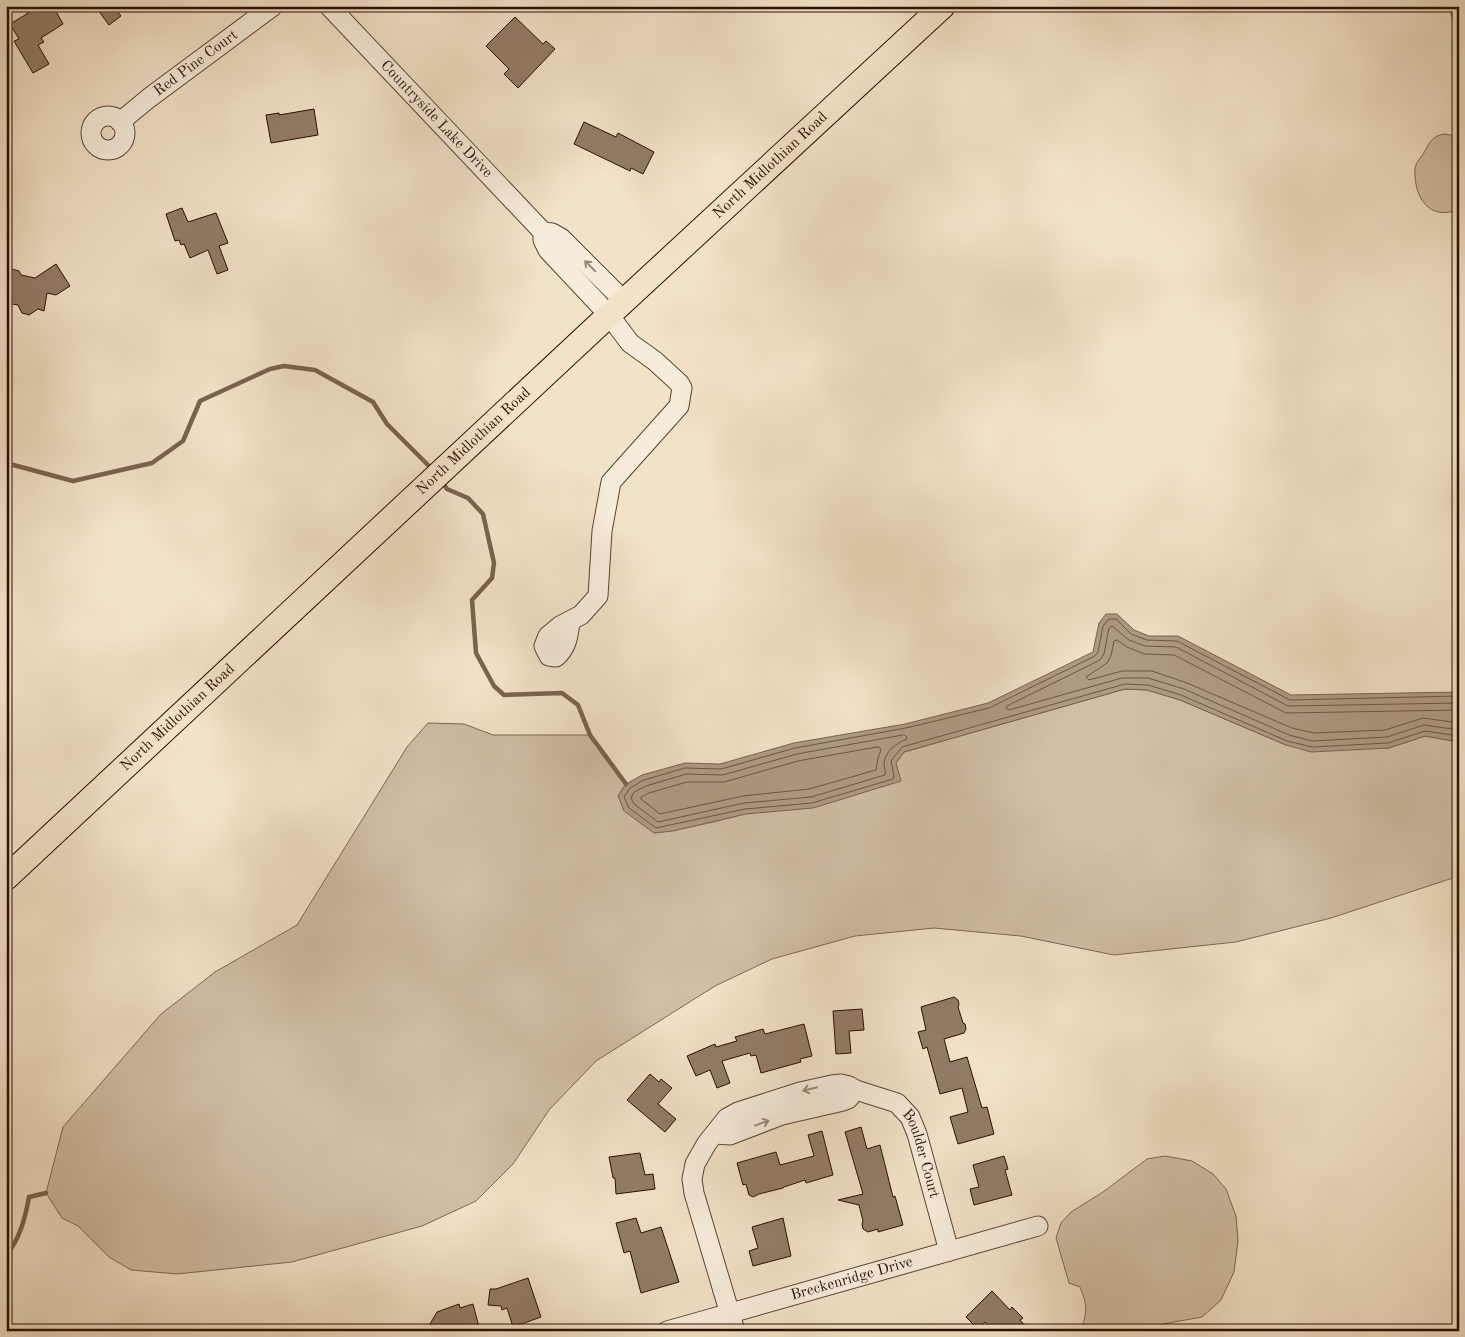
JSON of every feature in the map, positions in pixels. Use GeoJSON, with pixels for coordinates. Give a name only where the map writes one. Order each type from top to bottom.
{"type":"FeatureCollection","features":[{"type":"Feature","properties":{"kind":"main road","name":"North Midlothian Road"},"geometry":{"type":"LineString","coordinates":[[6,878],[616,308],[943,6]]}},
{"type":"Feature","properties":{"kind":"street","name":"Red Pine Court"},"geometry":{"type":"LineString","coordinates":[[120,122],[149,98],[273,6]]}},
{"type":"Feature","properties":{"kind":"street","name":"Countryside Lake Drive"},"geometry":{"type":"LineString","coordinates":[[329,6],[543,232],[543,240],[548,250],[616,308],[630,344],[655,361],[682,388],[679,406],[611,482],[602,531],[598,596],[581,615],[570,622]]}},
{"type":"Feature","properties":{"kind":"street","name":"Boulder Court"},"geometry":{"type":"LineString","coordinates":[[732,1322],[694,1192],[692,1178],[695,1164],[727,1118],[738,1112],[775,1099],[832,1084],[841,1084],[897,1103],[910,1117],[917,1134],[949,1250]]}},
{"type":"Feature","properties":{"kind":"street","name":"Breckenridge Drive"},"geometry":{"type":"LineString","coordinates":[[667,1331],[732,1322],[949,1250],[1038,1226]]}},
{"type":"Feature","properties":{"kind":"shaded area"},"geometry":{"type":"Polygon","coordinates":[[[1448,6],[1459,6],[1459,35],[1448,6]]]}},
{"type":"Feature","properties":{"kind":"shaded area"},"geometry":{"type":"Polygon","coordinates":[[[1451,135],[1459,141],[1459,209],[1444,213],[1431,209],[1421,199],[1416,184],[1415,167],[1430,142],[1437,136],[1451,135]]]}},
{"type":"Feature","properties":{"kind":"shaded area"},"geometry":{"type":"Polygon","coordinates":[[[1125,689],[1147,690],[1180,700],[1286,745],[1389,748],[1425,736],[1459,742],[1459,876],[1331,918],[1236,942],[1114,955],[1021,936],[934,928],[855,936],[772,959],[715,986],[596,1061],[549,1110],[513,1164],[476,1201],[422,1226],[292,1262],[177,1274],[131,1270],[109,1257],[78,1226],[62,1218],[46,1193],[63,1127],[161,1014],[215,972],[297,925],[407,747],[428,723],[464,724],[493,735],[590,735],[626,784],[618,796],[654,833],[716,821],[776,804],[896,763],[904,752],[1125,689]]]}},
{"type":"Feature","properties":{"kind":"shaded area"},"geometry":{"type":"Polygon","coordinates":[[[1165,1156],[1192,1161],[1213,1174],[1226,1189],[1236,1216],[1238,1241],[1234,1272],[1221,1300],[1202,1317],[1163,1324],[1150,1331],[1081,1331],[1085,1304],[1080,1287],[1069,1283],[1056,1238],[1061,1223],[1071,1212],[1103,1192],[1147,1159],[1165,1156]]]}},
{"type":"Feature","properties":{"kind":"water"},"geometry":{"type":"Polygon","coordinates":[[[1106,614],[1117,614],[1134,630],[1149,636],[1178,636],[1291,695],[1459,692],[1459,742],[1425,736],[1389,748],[1311,752],[1286,745],[1180,700],[1147,690],[1125,689],[904,752],[896,763],[901,781],[813,808],[746,814],[673,831],[654,833],[624,811],[618,796],[626,784],[642,775],[685,763],[720,764],[794,743],[905,724],[988,703],[1093,652],[1099,623],[1106,614]]]}},
{"type":"Feature","properties":{"kind":"building"},"geometry":{"type":"Polygon","coordinates":[[[40,6],[53,6],[63,24],[41,38],[44,42],[38,45],[49,64],[33,73],[14,41],[19,39],[10,24],[40,6]]]}},
{"type":"Feature","properties":{"kind":"building"},"geometry":{"type":"Polygon","coordinates":[[[95,6],[113,6],[121,16],[109,25],[95,6]]]}},
{"type":"Feature","properties":{"kind":"building"},"geometry":{"type":"Polygon","coordinates":[[[515,17],[543,44],[546,41],[555,49],[518,88],[504,74],[509,69],[486,46],[515,17]]]}},
{"type":"Feature","properties":{"kind":"building"},"geometry":{"type":"Polygon","coordinates":[[[314,109],[318,135],[271,143],[266,115],[279,113],[279,115],[314,109]]]}},
{"type":"Feature","properties":{"kind":"building"},"geometry":{"type":"Polygon","coordinates":[[[584,122],[616,137],[618,133],[654,152],[643,174],[631,168],[630,171],[574,144],[584,122]]]}},
{"type":"Feature","properties":{"kind":"building"},"geometry":{"type":"Polygon","coordinates":[[[182,208],[188,222],[216,213],[228,243],[219,246],[228,270],[217,274],[208,250],[190,258],[184,244],[181,245],[179,240],[175,241],[166,214],[182,208]]]}},
{"type":"Feature","properties":{"kind":"building"},"geometry":{"type":"Polygon","coordinates":[[[56,264],[70,286],[56,295],[47,293],[44,311],[38,309],[29,315],[22,313],[18,305],[6,303],[8,272],[12,269],[19,271],[21,275],[35,278],[56,264]]]}},
{"type":"Feature","properties":{"kind":"building"},"geometry":{"type":"Polygon","coordinates":[[[954,997],[958,1000],[958,1007],[966,1029],[964,1033],[944,1039],[950,1062],[967,1057],[982,1108],[987,1107],[994,1134],[958,1144],[950,1117],[968,1112],[962,1088],[940,1094],[927,1047],[923,1049],[918,1032],[926,1030],[921,1007],[954,997]]]}},
{"type":"Feature","properties":{"kind":"building"},"geometry":{"type":"Polygon","coordinates":[[[862,1009],[864,1030],[849,1031],[851,1053],[836,1054],[833,1011],[862,1009]]]}},
{"type":"Feature","properties":{"kind":"building"},"geometry":{"type":"Polygon","coordinates":[[[804,1024],[812,1056],[800,1059],[801,1062],[761,1073],[756,1055],[751,1056],[750,1053],[722,1061],[730,1083],[717,1088],[710,1070],[696,1076],[687,1056],[715,1044],[716,1047],[737,1041],[735,1037],[763,1029],[765,1034],[804,1024]]]}},
{"type":"Feature","properties":{"kind":"building"},"geometry":{"type":"Polygon","coordinates":[[[650,1074],[659,1082],[661,1079],[672,1088],[658,1104],[676,1119],[665,1132],[627,1100],[650,1074]]]}},
{"type":"Feature","properties":{"kind":"building"},"geometry":{"type":"Polygon","coordinates":[[[861,1127],[867,1149],[880,1145],[893,1197],[895,1196],[903,1225],[878,1232],[878,1229],[868,1232],[863,1229],[859,1205],[838,1200],[863,1194],[845,1132],[861,1127]]]}},
{"type":"Feature","properties":{"kind":"building"},"geometry":{"type":"Polygon","coordinates":[[[822,1131],[833,1175],[806,1183],[805,1180],[753,1197],[749,1195],[746,1184],[743,1185],[737,1163],[776,1152],[780,1165],[814,1156],[808,1135],[822,1131]]]}},
{"type":"Feature","properties":{"kind":"building"},"geometry":{"type":"Polygon","coordinates":[[[640,1153],[645,1175],[653,1174],[655,1189],[616,1194],[615,1178],[613,1178],[609,1157],[640,1153]]]}},
{"type":"Feature","properties":{"kind":"building"},"geometry":{"type":"Polygon","coordinates":[[[1004,1156],[1008,1169],[1005,1170],[1012,1195],[974,1205],[970,1189],[979,1187],[973,1165],[1004,1156]]]}},
{"type":"Feature","properties":{"kind":"building"},"geometry":{"type":"Polygon","coordinates":[[[636,1218],[641,1233],[661,1227],[679,1282],[641,1293],[630,1251],[624,1253],[616,1223],[636,1218]]]}},
{"type":"Feature","properties":{"kind":"building"},"geometry":{"type":"Polygon","coordinates":[[[783,1218],[791,1256],[753,1266],[749,1251],[758,1248],[752,1227],[783,1218]]]}},
{"type":"Feature","properties":{"kind":"building"},"geometry":{"type":"Polygon","coordinates":[[[528,1278],[541,1317],[513,1327],[507,1308],[502,1310],[501,1306],[488,1305],[490,1289],[496,1289],[528,1278]]]}},
{"type":"Feature","properties":{"kind":"building"},"geometry":{"type":"Polygon","coordinates":[[[992,1291],[1010,1310],[1012,1307],[1023,1318],[1020,1320],[1030,1331],[993,1331],[985,1322],[978,1329],[966,1317],[992,1291]]]}},
{"type":"Feature","properties":{"kind":"building"},"geometry":{"type":"Polygon","coordinates":[[[459,1304],[460,1308],[473,1304],[480,1331],[426,1331],[437,1312],[459,1304]]]}},
{"type":"Feature","properties":{"kind":"waterway"},"geometry":{"type":"LineString","coordinates":[[6,463],[73,481],[152,463],[183,441],[200,401],[270,369],[284,366],[315,370],[373,402],[387,424],[432,469]]}},
{"type":"Feature","properties":{"kind":"waterway"},"geometry":{"type":"LineString","coordinates":[[442,482],[447,489],[468,498],[483,514],[494,563],[492,578],[472,600],[476,653],[494,686],[504,695],[562,693],[578,705],[590,735],[626,784]]}},
{"type":"Feature","properties":{"kind":"waterway"},"geometry":{"type":"LineString","coordinates":[[6,1256],[21,1228],[29,1197],[46,1193]]}}]}
